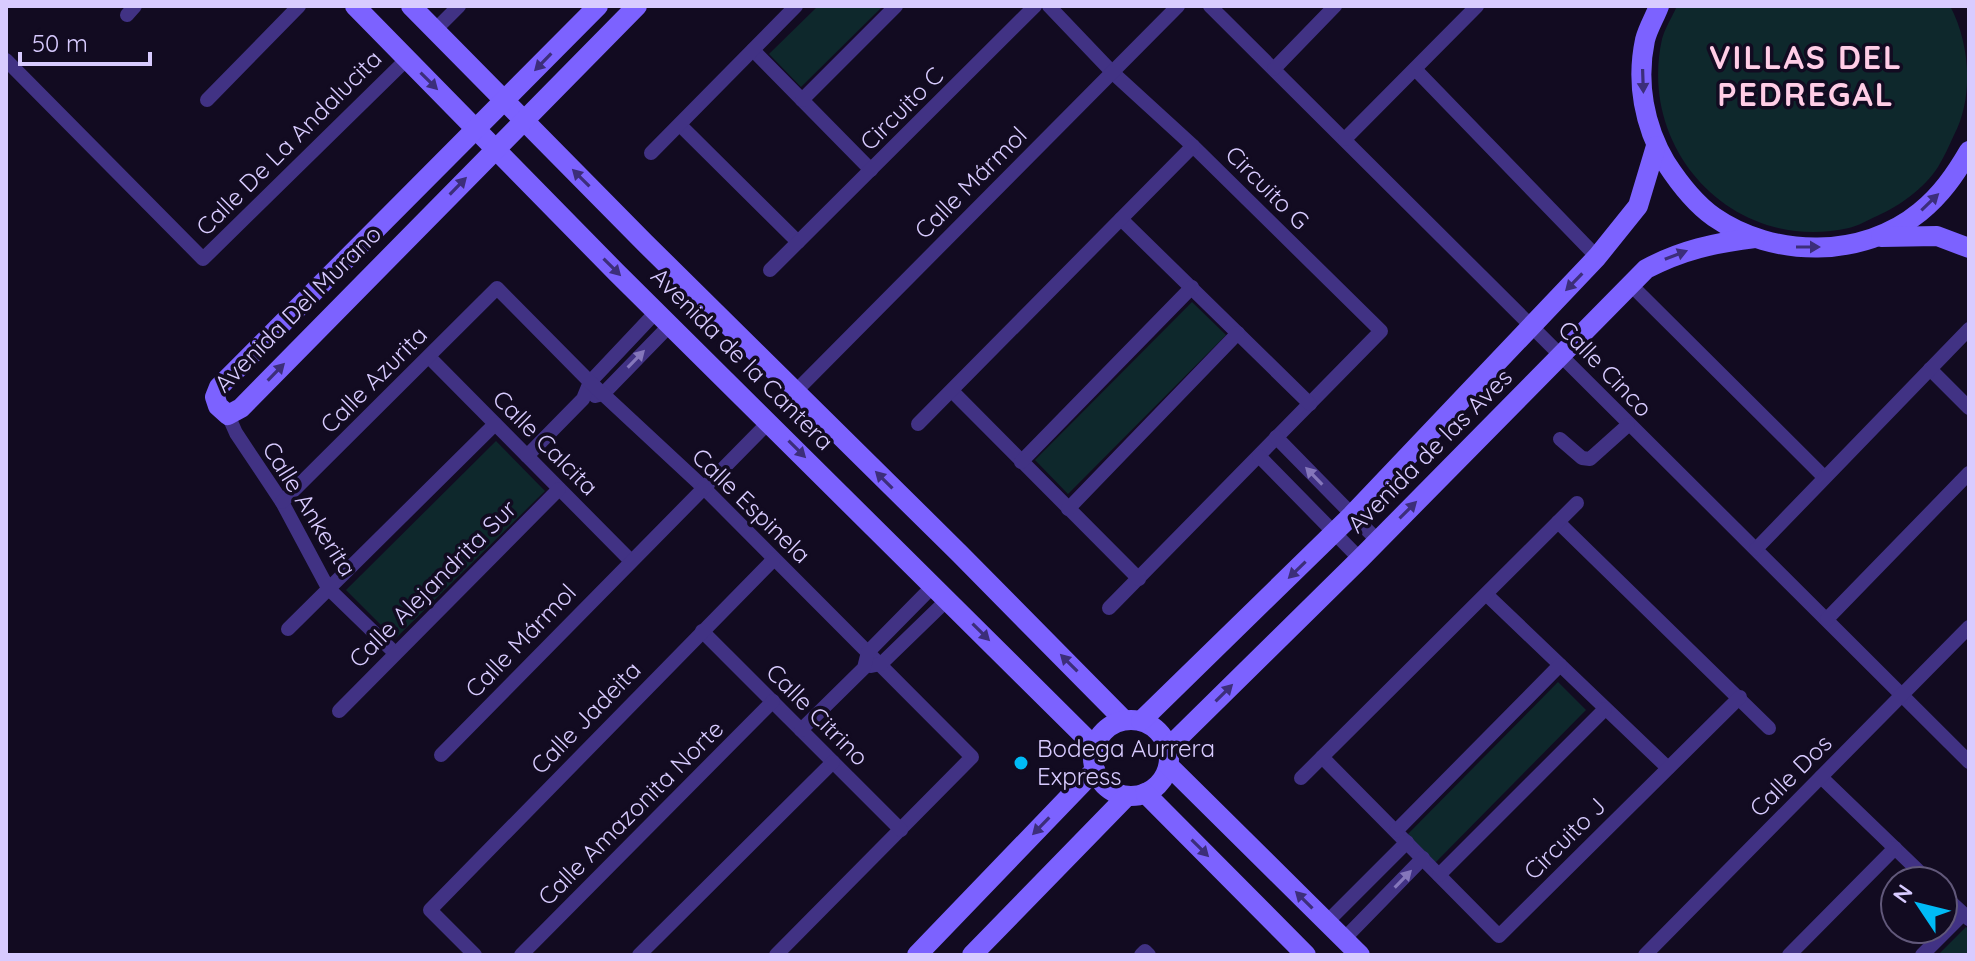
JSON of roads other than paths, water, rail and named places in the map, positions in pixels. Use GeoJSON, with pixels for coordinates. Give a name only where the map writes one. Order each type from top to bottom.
{"type":"FeatureCollection","features":[{"type":"Feature","properties":{"kind":"street"},"geometry":{"type":"LineString","coordinates":[[207,100],[299,6]]}},
{"type":"Feature","properties":{"kind":"street","name":"Avenida de la Cantera"},"geometry":{"type":"LineString","coordinates":[[355,6],[663,318],[1095,747]]}},
{"type":"Feature","properties":{"kind":"street","name":"Avenida de la Cantera"},"geometry":{"type":"LineString","coordinates":[[411,6],[795,392],[1132,720]]}},
{"type":"Feature","properties":{"kind":"street"},"geometry":{"type":"LineString","coordinates":[[435,30],[459,6]]}},
{"type":"Feature","properties":{"kind":"street","name":"Avenida Del Murano"},"geometry":{"type":"LineString","coordinates":[[598,6],[219,387],[215,397],[218,406],[228,415],[241,408],[637,6]]}},
{"type":"Feature","properties":{"kind":"street"},"geometry":{"type":"LineString","coordinates":[[651,153],[796,6]]}},
{"type":"Feature","properties":{"kind":"street"},"geometry":{"type":"LineString","coordinates":[[802,100],[896,6]]}},
{"type":"Feature","properties":{"kind":"street","name":"Circuito C"},"geometry":{"type":"LineString","coordinates":[[770,270],[1035,6]]}},
{"type":"Feature","properties":{"kind":"street"},"geometry":{"type":"LineString","coordinates":[[1049,6],[1112,72],[1193,146]]}},
{"type":"Feature","properties":{"kind":"street","name":"Calle Mármol"},"geometry":{"type":"LineString","coordinates":[[795,392],[1178,6]]}},
{"type":"Feature","properties":{"kind":"street","name":"Calle Cinco"},"geometry":{"type":"LineString","coordinates":[[1210,6],[1969,762]]}},
{"type":"Feature","properties":{"kind":"street"},"geometry":{"type":"LineString","coordinates":[[1274,69],[1335,6]]}},
{"type":"Feature","properties":{"kind":"street"},"geometry":{"type":"LineString","coordinates":[[1345,139],[1477,6]]}},
{"type":"Feature","properties":{"kind":"street"},"geometry":{"type":"LineString","coordinates":[[1659,6],[1646,38],[1641,74],[1645,111],[1656,146],[1680,185],[1714,217],[1755,238],[1795,248],[1836,247],[1877,237],[1937,236],[1969,248]]}},
{"type":"Feature","properties":{"kind":"street"},"geometry":{"type":"LineString","coordinates":[[753,50],[871,170]]}},
{"type":"Feature","properties":{"kind":"street","name":"Calle De La Andalucita"},"geometry":{"type":"LineString","coordinates":[[6,60],[203,259],[407,59]]}},
{"type":"Feature","properties":{"kind":"street"},"geometry":{"type":"LineString","coordinates":[[1415,69],[1597,257]]}},
{"type":"Feature","properties":{"kind":"street"},"geometry":{"type":"LineString","coordinates":[[680,125],[798,242]]}},
{"type":"Feature","properties":{"kind":"street","name":"Circuito G"},"geometry":{"type":"LineString","coordinates":[[918,424],[1193,146],[1381,331],[1109,608]]}},
{"type":"Feature","properties":{"kind":"street","name":"Avenida de las Aves"},"geometry":{"type":"LineString","coordinates":[[1132,720],[1334,533],[1597,257],[1638,206],[1656,146]]}},
{"type":"Feature","properties":{"kind":"street"},"geometry":{"type":"LineString","coordinates":[[1877,237],[1918,214],[1952,181],[1969,151]]}},
{"type":"Feature","properties":{"kind":"street"},"geometry":{"type":"LineString","coordinates":[[1121,219],[1310,404]]}},
{"type":"Feature","properties":{"kind":"street","name":"Avenida de las Aves"},"geometry":{"type":"LineString","coordinates":[[1168,757],[1646,269],[1675,254],[1755,238]]}},
{"type":"Feature","properties":{"kind":"street"},"geometry":{"type":"LineString","coordinates":[[1631,285],[1824,477]]}},
{"type":"Feature","properties":{"kind":"street"},"geometry":{"type":"LineString","coordinates":[[1021,462],[1192,287]]}},
{"type":"Feature","properties":{"kind":"street","name":"Calle Azurita"},"geometry":{"type":"LineString","coordinates":[[282,502],[497,288]]}},
{"type":"Feature","properties":{"kind":"street","name":"Calle Espinela"},"geometry":{"type":"LineString","coordinates":[[497,288],[590,382],[703,487],[972,757],[901,830]]}},
{"type":"Feature","properties":{"kind":"street"},"geometry":{"type":"LineString","coordinates":[[527,456],[583,399],[590,382],[663,318]]}},
{"type":"Feature","properties":{"kind":"street"},"geometry":{"type":"LineString","coordinates":[[583,399],[603,394],[663,318]]}},
{"type":"Feature","properties":{"kind":"street"},"geometry":{"type":"LineString","coordinates":[[1756,549],[1969,329]]}},
{"type":"Feature","properties":{"kind":"street"},"geometry":{"type":"LineString","coordinates":[[1068,509],[1238,333]]}},
{"type":"Feature","properties":{"kind":"street","name":"Calle Calcita"},"geometry":{"type":"LineString","coordinates":[[429,357],[631,561]]}},
{"type":"Feature","properties":{"kind":"street"},"geometry":{"type":"LineString","coordinates":[[1930,369],[1969,408]]}},
{"type":"Feature","properties":{"kind":"street"},"geometry":{"type":"LineString","coordinates":[[952,391],[1139,579]]}},
{"type":"Feature","properties":{"kind":"street","name":"Calle Ankerita"},"geometry":{"type":"LineString","coordinates":[[228,415],[236,433],[282,502],[328,588],[395,653]]}},
{"type":"Feature","properties":{"kind":"street","name":"Calle Mármol"},"geometry":{"type":"LineString","coordinates":[[441,755],[769,422]]}},
{"type":"Feature","properties":{"kind":"street"},"geometry":{"type":"LineString","coordinates":[[288,629],[495,424]]}},
{"type":"Feature","properties":{"kind":"street"},"geometry":{"type":"LineString","coordinates":[[1560,439],[1582,458],[1590,459],[1628,425]]}},
{"type":"Feature","properties":{"kind":"street"},"geometry":{"type":"LineString","coordinates":[[1276,437],[1378,541]]}},
{"type":"Feature","properties":{"kind":"street"},"geometry":{"type":"LineString","coordinates":[[1259,456],[1360,559]]}},
{"type":"Feature","properties":{"kind":"street"},"geometry":{"type":"LineString","coordinates":[[1827,619],[1969,473]]}},
{"type":"Feature","properties":{"kind":"street","name":"Calle Alejandrita Sur"},"geometry":{"type":"LineString","coordinates":[[339,711],[559,489]]}},
{"type":"Feature","properties":{"kind":"street"},"geometry":{"type":"LineString","coordinates":[[1301,778],[1577,503]]}},
{"type":"Feature","properties":{"kind":"street"},"geometry":{"type":"LineString","coordinates":[[1558,522],[1769,728]]}},
{"type":"Feature","properties":{"kind":"street","name":"Calle Jadeita"},"geometry":{"type":"LineString","coordinates":[[475,955],[430,910],[774,559]]}},
{"type":"Feature","properties":{"kind":"street"},"geometry":{"type":"LineString","coordinates":[[864,668],[868,652],[941,592]]}},
{"type":"Feature","properties":{"kind":"street"},"geometry":{"type":"LineString","coordinates":[[801,730],[864,668],[881,664],[941,592]]}},
{"type":"Feature","properties":{"kind":"street"},"geometry":{"type":"LineString","coordinates":[[1487,595],[1668,768]]}},
{"type":"Feature","properties":{"kind":"street","name":"Calle Dos"},"geometry":{"type":"LineString","coordinates":[[1645,955],[1969,627]]}},
{"type":"Feature","properties":{"kind":"street","name":"Calle Citrino"},"geometry":{"type":"LineString","coordinates":[[702,631],[901,830]]}},
{"type":"Feature","properties":{"kind":"street"},"geometry":{"type":"LineString","coordinates":[[1396,831],[1560,665]]}},
{"type":"Feature","properties":{"kind":"street","name":"Circuito J"},"geometry":{"type":"LineString","coordinates":[[1322,757],[1499,936],[1740,697]]}},
{"type":"Feature","properties":{"kind":"street","name":"Calle Amazonita Norte"},"geometry":{"type":"LineString","coordinates":[[521,955],[773,701]]}},
{"type":"Feature","properties":{"kind":"street"},"geometry":{"type":"LineString","coordinates":[[1439,875],[1605,709]]}},
{"type":"Feature","properties":{"kind":"street"},"geometry":{"type":"LineString","coordinates":[[1306,955],[1136,794],[1107,787],[1095,770],[1095,747],[1100,735],[1132,720],[1153,726],[1163,736],[1168,757],[1360,955]]}},
{"type":"Feature","properties":{"kind":"street"},"geometry":{"type":"LineString","coordinates":[[972,955],[1136,794],[1156,787],[1168,757]]}},
{"type":"Feature","properties":{"kind":"street"},"geometry":{"type":"LineString","coordinates":[[639,955],[833,762]]}},
{"type":"Feature","properties":{"kind":"street"},"geometry":{"type":"LineString","coordinates":[[917,955],[1095,770]]}},
{"type":"Feature","properties":{"kind":"street"},"geometry":{"type":"LineString","coordinates":[[1821,777],[1913,865]]}},
{"type":"Feature","properties":{"kind":"street"},"geometry":{"type":"LineString","coordinates":[[776,955],[901,830]]}},
{"type":"Feature","properties":{"kind":"street"},"geometry":{"type":"LineString","coordinates":[[1326,923],[1407,842]]}},
{"type":"Feature","properties":{"kind":"street"},"geometry":{"type":"LineString","coordinates":[[1789,955],[1895,848]]}},
{"type":"Feature","properties":{"kind":"street"},"geometry":{"type":"LineString","coordinates":[[1344,939],[1423,858]]}},
{"type":"Feature","properties":{"kind":"street"},"geometry":{"type":"LineString","coordinates":[[1922,955],[1966,917]]}},
{"type":"Feature","properties":{"kind":"street"},"geometry":{"type":"LineString","coordinates":[[1141,955],[1145,951],[1149,955]]}},
{"type":"Feature","properties":{"kind":"place","name":"Bodega Aurrera Express"},"geometry":{"type":"Point","coordinates":[1021,763]}},
{"type":"Feature","properties":{"kind":"district","name":"VILLAS DEL PEDREGAL"},"geometry":{"type":"Point","coordinates":[1806,76]}}]}
